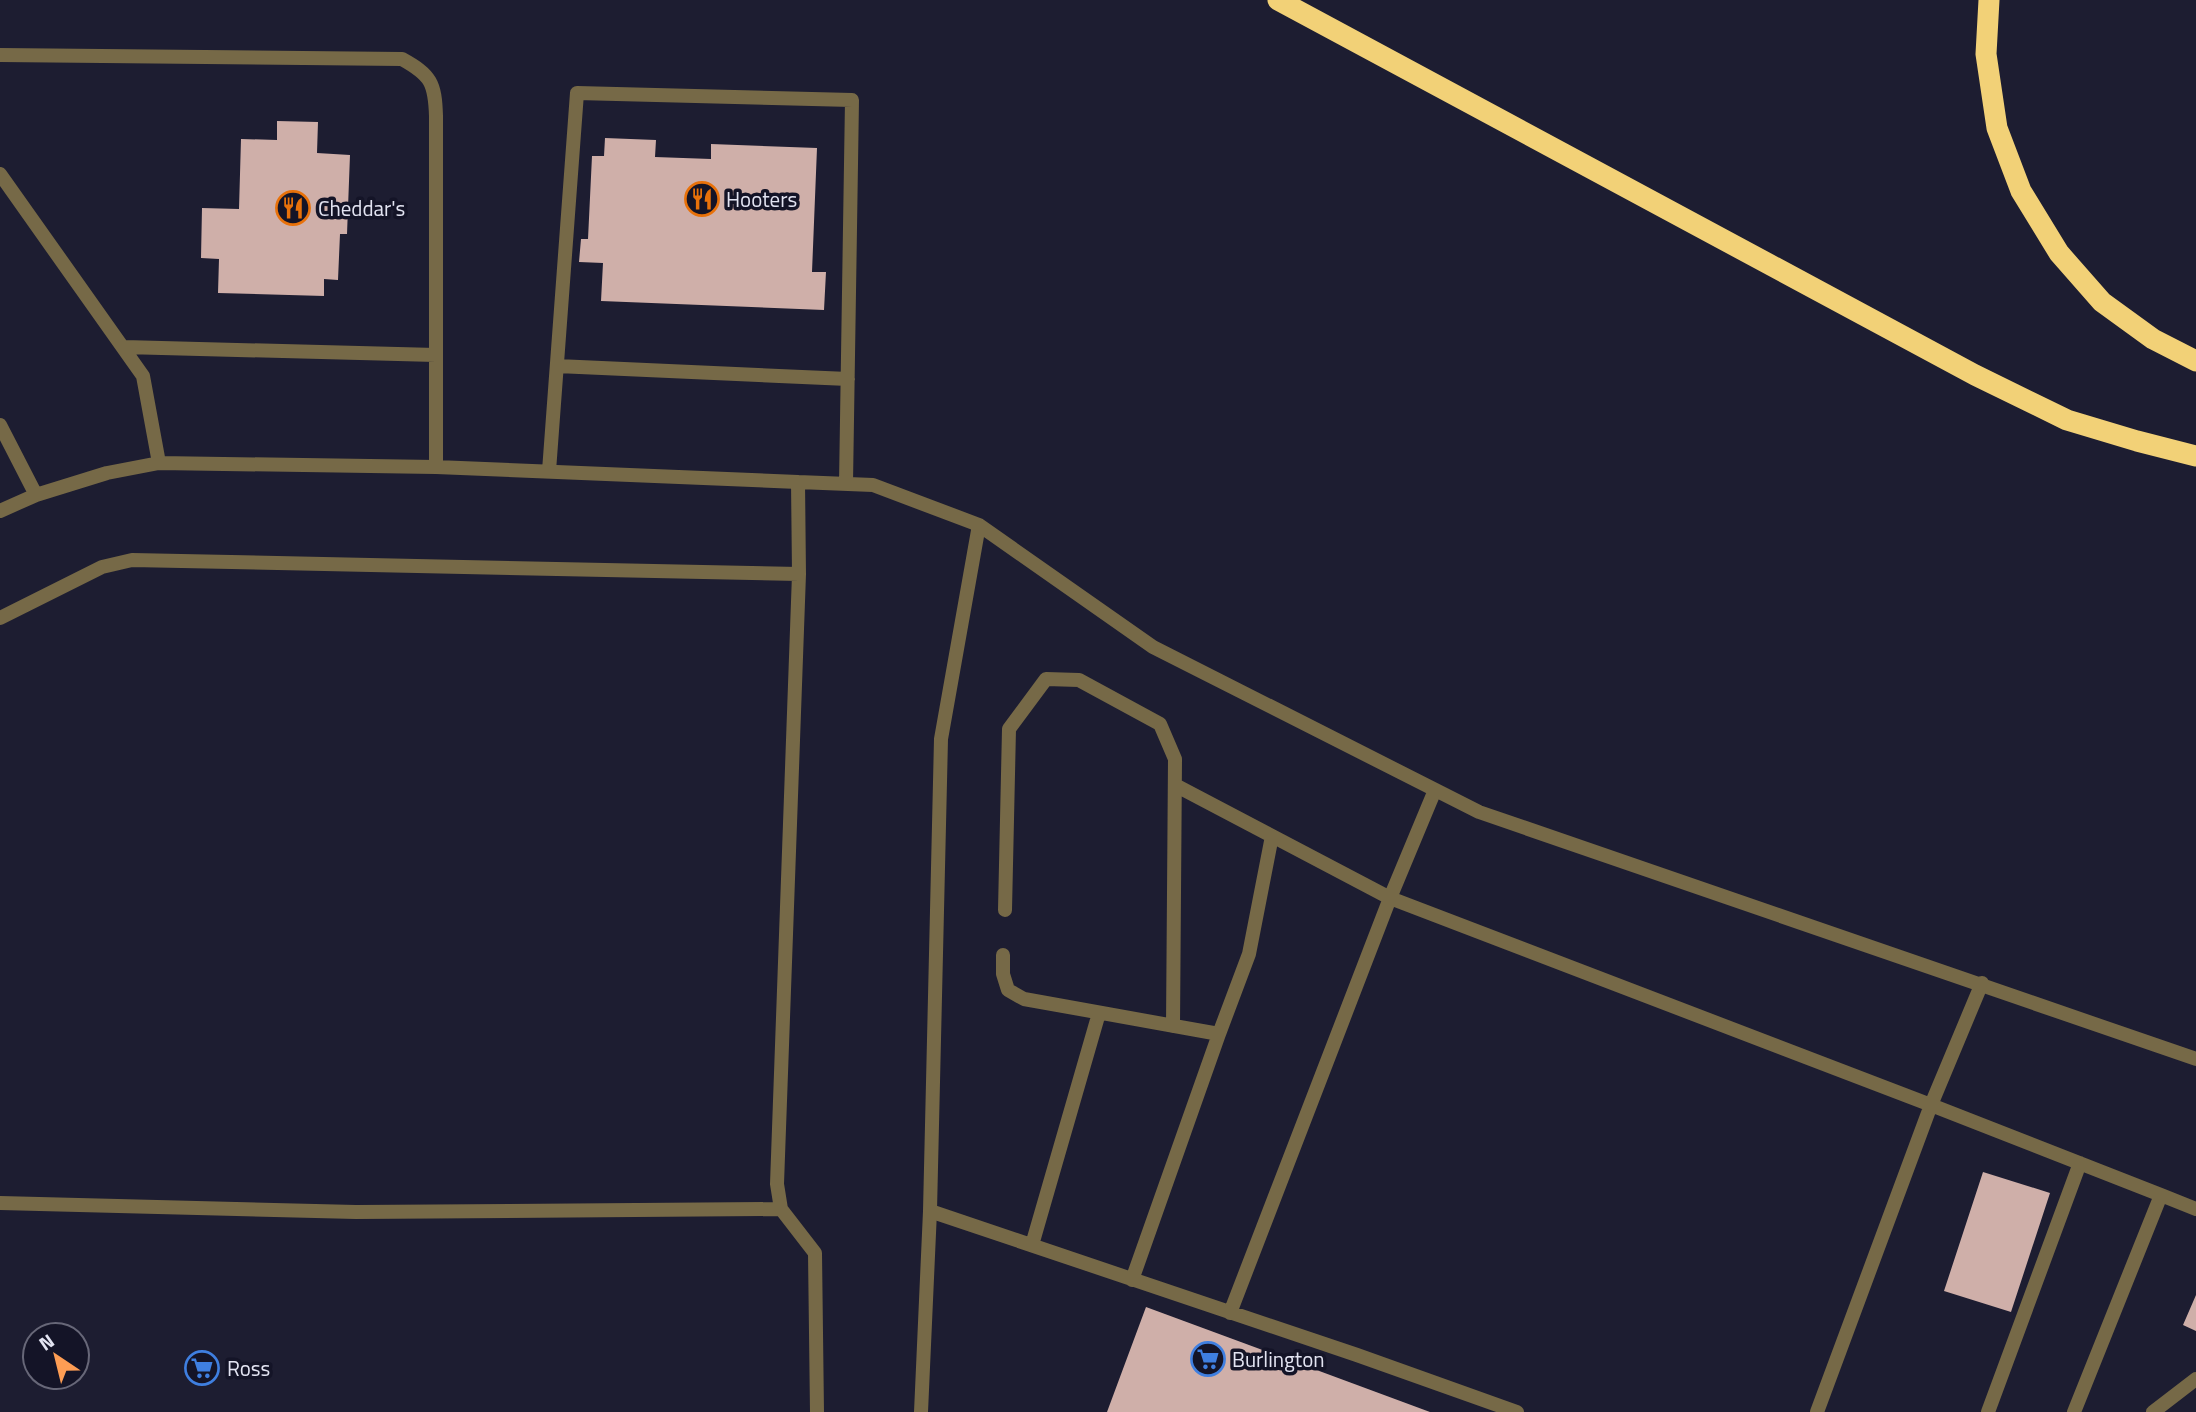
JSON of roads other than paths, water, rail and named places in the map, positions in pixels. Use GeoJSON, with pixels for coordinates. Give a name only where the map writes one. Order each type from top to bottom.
{"type":"FeatureCollection","features":[{"type":"Feature","properties":{"kind":"highway"},"geometry":{"type":"LineString","coordinates":[[1278,0],[1975,375],[2067,420],[2196,456]]}},
{"type":"Feature","properties":{"kind":"highway"},"geometry":{"type":"LineString","coordinates":[[1989,0],[1986,54],[1997,128],[2021,191],[2059,253],[2102,302],[2153,339],[2196,360]]}},
{"type":"Feature","properties":{"kind":"lane"},"geometry":{"type":"LineString","coordinates":[[0,55],[402,59],[422,70],[435,89],[436,116],[436,467]]}},
{"type":"Feature","properties":{"kind":"lane"},"geometry":{"type":"LineString","coordinates":[[549,471],[577,93],[852,100],[846,484]]}},
{"type":"Feature","properties":{"kind":"lane"},"geometry":{"type":"LineString","coordinates":[[0,174],[143,376],[159,463]]}},
{"type":"Feature","properties":{"kind":"lane"},"geometry":{"type":"LineString","coordinates":[[124,347],[436,355]]}},
{"type":"Feature","properties":{"kind":"lane"},"geometry":{"type":"LineString","coordinates":[[557,366],[848,379]]}},
{"type":"Feature","properties":{"kind":"lane"},"geometry":{"type":"LineString","coordinates":[[0,425],[36,495]]}},
{"type":"Feature","properties":{"kind":"lane"},"geometry":{"type":"LineString","coordinates":[[0,511],[36,495],[107,473],[159,463],[436,467],[873,485],[979,525],[1153,647],[1479,812],[2196,1059]]}},
{"type":"Feature","properties":{"kind":"lane"},"geometry":{"type":"LineString","coordinates":[[798,482],[799,574],[777,1184],[781,1209],[815,1253],[817,1412]]}},
{"type":"Feature","properties":{"kind":"lane"},"geometry":{"type":"LineString","coordinates":[[921,1412],[930,1212],[941,739],[979,525]]}},
{"type":"Feature","properties":{"kind":"lane"},"geometry":{"type":"LineString","coordinates":[[0,618],[102,567],[132,560],[799,574]]}},
{"type":"Feature","properties":{"kind":"lane"},"geometry":{"type":"LineString","coordinates":[[1005,910],[1009,729],[1046,679],[1079,680],[1160,724],[1175,759],[1173,1026]]}},
{"type":"Feature","properties":{"kind":"lane"},"geometry":{"type":"LineString","coordinates":[[1175,785],[1390,898],[2196,1209]]}},
{"type":"Feature","properties":{"kind":"lane"},"geometry":{"type":"LineString","coordinates":[[1230,1313],[1390,898],[1435,790]]}},
{"type":"Feature","properties":{"kind":"lane"},"geometry":{"type":"LineString","coordinates":[[1132,1280],[1249,954],[1272,836]]}},
{"type":"Feature","properties":{"kind":"lane"},"geometry":{"type":"LineString","coordinates":[[1003,955],[1003,974],[1008,990],[1024,999],[1219,1034]]}},
{"type":"Feature","properties":{"kind":"lane"},"geometry":{"type":"LineString","coordinates":[[1816,1412],[1931,1105],[1982,984]]}},
{"type":"Feature","properties":{"kind":"lane"},"geometry":{"type":"LineString","coordinates":[[1032,1245],[1099,1013]]}},
{"type":"Feature","properties":{"kind":"lane"},"geometry":{"type":"LineString","coordinates":[[1988,1412],[2080,1163]]}},
{"type":"Feature","properties":{"kind":"lane"},"geometry":{"type":"LineString","coordinates":[[2074,1412],[2161,1195]]}},
{"type":"Feature","properties":{"kind":"lane"},"geometry":{"type":"LineString","coordinates":[[0,1203],[356,1212],[781,1209]]}},
{"type":"Feature","properties":{"kind":"lane"},"geometry":{"type":"LineString","coordinates":[[930,1212],[1517,1412]]}},
{"type":"Feature","properties":{"kind":"lane"},"geometry":{"type":"LineString","coordinates":[[2153,1412],[2196,1379]]}},
{"type":"Feature","properties":{"kind":"place","name":"Hooters"},"geometry":{"type":"Point","coordinates":[702,199]}},
{"type":"Feature","properties":{"kind":"place","name":"Cheddar's"},"geometry":{"type":"Point","coordinates":[293,208]}},
{"type":"Feature","properties":{"kind":"place","name":"Burlington"},"geometry":{"type":"Point","coordinates":[1208,1359]}},
{"type":"Feature","properties":{"kind":"place","name":"Ross"},"geometry":{"type":"Point","coordinates":[202,1368]}}]}
